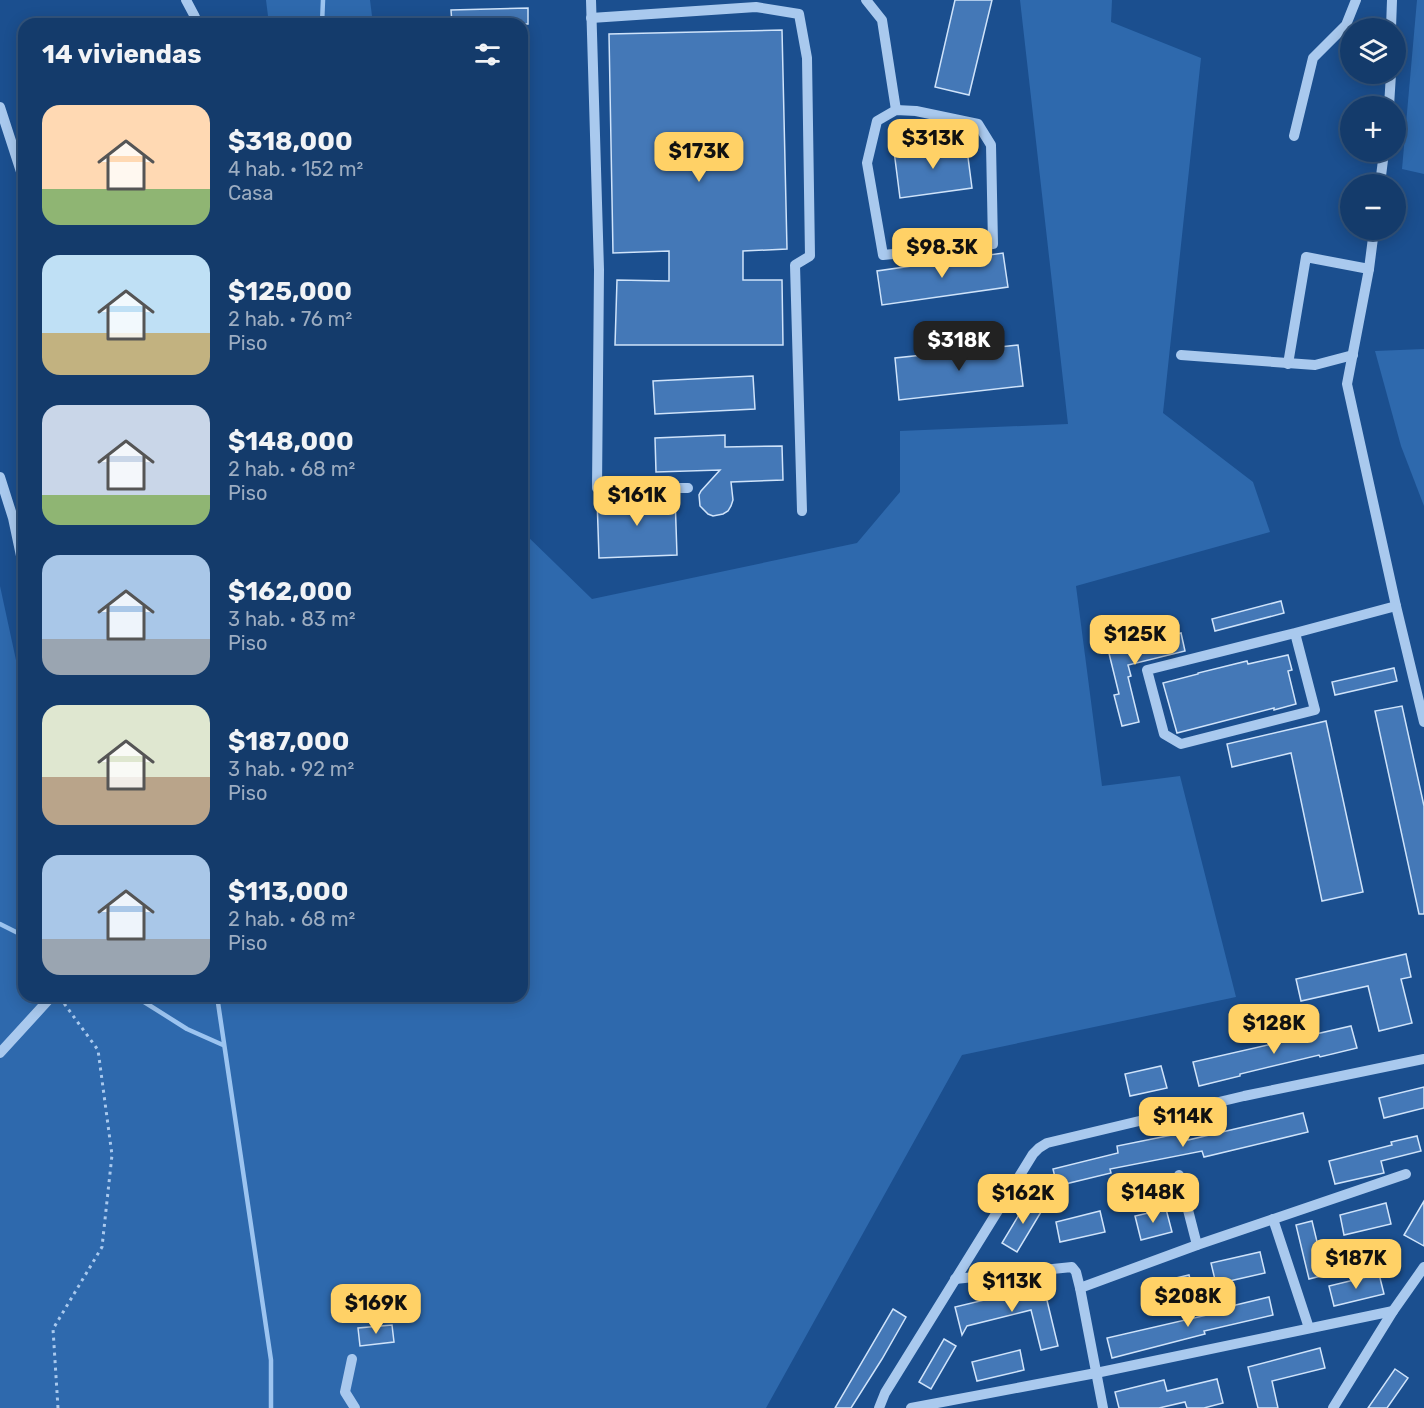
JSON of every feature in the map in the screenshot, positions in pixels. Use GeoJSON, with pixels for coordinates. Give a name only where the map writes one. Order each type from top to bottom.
{"type":"FeatureCollection","features":[{"type":"Feature","properties":{"kind":"street"},"geometry":{"type":"LineString","coordinates":[[186,0],[196,18]]}},
{"type":"Feature","properties":{"kind":"street"},"geometry":{"type":"LineString","coordinates":[[591,0],[599,270],[597,488],[688,488]]}},
{"type":"Feature","properties":{"kind":"street"},"geometry":{"type":"LineString","coordinates":[[866,0],[882,20],[896,110]]}},
{"type":"Feature","properties":{"kind":"street"},"geometry":{"type":"LineString","coordinates":[[1294,136],[1313,58],[1346,25],[1356,0]]}},
{"type":"Feature","properties":{"kind":"street"},"geometry":{"type":"LineString","coordinates":[[1391,18],[1392,0]]}},
{"type":"Feature","properties":{"kind":"street"},"geometry":{"type":"LineString","coordinates":[[591,18],[756,7],[799,14],[807,58],[810,256],[795,265],[802,511]]}},
{"type":"Feature","properties":{"kind":"street"},"geometry":{"type":"LineString","coordinates":[[0,107],[18,162]]}},
{"type":"Feature","properties":{"kind":"street"},"geometry":{"type":"LineString","coordinates":[[896,110],[916,111],[978,124],[991,145],[993,244],[883,255],[867,163],[877,121],[896,110]]}},
{"type":"Feature","properties":{"kind":"street"},"geometry":{"type":"LineString","coordinates":[[1373,240],[1370,269],[1347,384],[1424,722]]}},
{"type":"Feature","properties":{"kind":"street"},"geometry":{"type":"LineString","coordinates":[[1288,364],[1306,257],[1370,269]]}},
{"type":"Feature","properties":{"kind":"street"},"geometry":{"type":"LineString","coordinates":[[1181,355],[1315,366],[1353,355]]}},
{"type":"Feature","properties":{"kind":"street"},"geometry":{"type":"LineString","coordinates":[[0,477],[18,542]]}},
{"type":"Feature","properties":{"kind":"street"},"geometry":{"type":"LineString","coordinates":[[1295,633],[1315,710],[1180,744],[1164,734],[1148,670],[1396,606]]}},
{"type":"Feature","properties":{"kind":"street"},"geometry":{"type":"LineString","coordinates":[[0,1053],[47,1002]]}},
{"type":"Feature","properties":{"kind":"street"},"geometry":{"type":"LineString","coordinates":[[879,1408],[885,1393],[955,1279],[1033,1154],[1039,1148],[1047,1143],[1244,1096],[1424,1059]]}},
{"type":"Feature","properties":{"kind":"street"},"geometry":{"type":"LineString","coordinates":[[1080,1288],[1197,1245],[1406,1174]]}},
{"type":"Feature","properties":{"kind":"street"},"geometry":{"type":"LineString","coordinates":[[1179,1175],[1197,1245]]}},
{"type":"Feature","properties":{"kind":"street"},"geometry":{"type":"LineString","coordinates":[[1273,1219],[1309,1328]]}},
{"type":"Feature","properties":{"kind":"street"},"geometry":{"type":"LineString","coordinates":[[955,1279],[1072,1267],[1076,1272],[1080,1288],[1103,1408]]}},
{"type":"Feature","properties":{"kind":"street"},"geometry":{"type":"LineString","coordinates":[[1333,1408],[1393,1311],[1424,1267]]}},
{"type":"Feature","properties":{"kind":"street"},"geometry":{"type":"LineString","coordinates":[[911,1408],[1096,1373],[1393,1311]]}},
{"type":"Feature","properties":{"kind":"street"},"geometry":{"type":"LineString","coordinates":[[352,1359],[345,1392],[355,1408]]}},
{"type":"Feature","properties":{"kind":"path"},"geometry":{"type":"LineString","coordinates":[[58,1408],[53,1329],[102,1248],[112,1155],[98,1050],[62,1002]]}},
{"type":"Feature","properties":{"kind":"shaded area"},"geometry":{"type":"Polygon","coordinates":[[[266,0],[370,0],[372,18],[268,18],[266,0]]]}},
{"type":"Feature","properties":{"kind":"shaded area"},"geometry":{"type":"Polygon","coordinates":[[[1020,0],[1112,0],[1111,22],[1201,58],[1163,413],[1253,482],[1270,532],[1076,586],[1102,786],[1180,776],[1236,997],[962,1055],[766,1408],[0,1408],[0,586],[18,669],[18,1002],[528,1002],[528,537],[592,599],[857,543],[900,492],[900,431],[1068,424],[1020,0]]]}},
{"type":"Feature","properties":{"kind":"shaded area"},"geometry":{"type":"Polygon","coordinates":[[[1417,0],[1424,0],[1424,174],[1402,169],[1403,162],[1406,162],[1406,124],[1417,0]]]}},
{"type":"Feature","properties":{"kind":"shaded area"},"geometry":{"type":"Polygon","coordinates":[[[1424,349],[1424,506],[1401,446],[1375,351],[1424,349]]]}},
{"type":"Feature","properties":{"kind":"building"},"geometry":{"type":"Polygon","coordinates":[[[955,0],[992,0],[969,95],[935,87],[955,0]]]}},
{"type":"Feature","properties":{"kind":"building"},"geometry":{"type":"Polygon","coordinates":[[[528,8],[528,18],[452,18],[451,10],[528,8]]]}},
{"type":"Feature","properties":{"kind":"building"},"geometry":{"type":"Polygon","coordinates":[[[782,30],[787,249],[743,251],[743,280],[782,280],[783,345],[615,345],[617,280],[669,281],[669,251],[613,253],[609,34],[782,30]]]}},
{"type":"Feature","properties":{"kind":"building"},"geometry":{"type":"Polygon","coordinates":[[[966,142],[972,188],[900,198],[894,151],[966,142]]]}},
{"type":"Feature","properties":{"kind":"building"},"geometry":{"type":"Polygon","coordinates":[[[1003,253],[1008,287],[882,305],[877,271],[1003,253]]]}},
{"type":"Feature","properties":{"kind":"building"},"geometry":{"type":"Polygon","coordinates":[[[1018,345],[1023,386],[899,400],[895,358],[1018,345]]]}},
{"type":"Feature","properties":{"kind":"building"},"geometry":{"type":"Polygon","coordinates":[[[753,376],[755,409],[655,414],[653,381],[753,376]]]}},
{"type":"Feature","properties":{"kind":"building"},"geometry":{"type":"Polygon","coordinates":[[[725,435],[725,447],[782,446],[783,480],[731,482],[733,500],[731,506],[723,514],[713,516],[700,506],[699,495],[720,470],[656,472],[655,438],[725,435]]]}},
{"type":"Feature","properties":{"kind":"building"},"geometry":{"type":"Polygon","coordinates":[[[675,496],[677,555],[599,558],[597,498],[675,496]]]}},
{"type":"Feature","properties":{"kind":"building"},"geometry":{"type":"Polygon","coordinates":[[[1281,601],[1284,613],[1215,631],[1212,619],[1281,601]]]}},
{"type":"Feature","properties":{"kind":"building"},"geometry":{"type":"Polygon","coordinates":[[[1119,629],[1124,647],[1181,633],[1185,651],[1128,665],[1131,676],[1128,677],[1139,722],[1122,726],[1114,695],[1119,694],[1104,633],[1119,629]]]}},
{"type":"Feature","properties":{"kind":"building"},"geometry":{"type":"Polygon","coordinates":[[[1288,655],[1292,670],[1288,671],[1296,704],[1177,733],[1163,683],[1247,661],[1248,664],[1288,655]]]}},
{"type":"Feature","properties":{"kind":"building"},"geometry":{"type":"Polygon","coordinates":[[[1394,668],[1397,681],[1335,695],[1332,682],[1394,668]]]}},
{"type":"Feature","properties":{"kind":"building"},"geometry":{"type":"Polygon","coordinates":[[[1402,706],[1424,806],[1424,914],[1419,914],[1375,711],[1402,706]]]}},
{"type":"Feature","properties":{"kind":"building"},"geometry":{"type":"Polygon","coordinates":[[[1326,721],[1363,892],[1322,901],[1291,753],[1232,767],[1227,744],[1326,721]]]}},
{"type":"Feature","properties":{"kind":"building"},"geometry":{"type":"Polygon","coordinates":[[[1406,954],[1411,977],[1401,979],[1412,1023],[1379,1031],[1368,986],[1301,1001],[1296,979],[1406,954]]]}},
{"type":"Feature","properties":{"kind":"building"},"geometry":{"type":"Polygon","coordinates":[[[1351,1026],[1357,1048],[1240,1074],[1240,1076],[1199,1086],[1193,1062],[1351,1026]]]}},
{"type":"Feature","properties":{"kind":"building"},"geometry":{"type":"Polygon","coordinates":[[[1161,1066],[1167,1088],[1130,1096],[1125,1074],[1161,1066]]]}},
{"type":"Feature","properties":{"kind":"building"},"geometry":{"type":"Polygon","coordinates":[[[1424,1087],[1424,1108],[1384,1118],[1379,1098],[1424,1087]]]}},
{"type":"Feature","properties":{"kind":"building"},"geometry":{"type":"Polygon","coordinates":[[[1303,1113],[1308,1132],[1204,1157],[1202,1151],[1110,1169],[1111,1173],[1057,1186],[1053,1169],[1118,1153],[1117,1146],[1187,1132],[1188,1140],[1303,1113]]]}},
{"type":"Feature","properties":{"kind":"building"},"geometry":{"type":"Polygon","coordinates":[[[1417,1136],[1421,1151],[1381,1161],[1384,1173],[1335,1184],[1329,1161],[1392,1145],[1391,1142],[1417,1136]]]}},
{"type":"Feature","properties":{"kind":"building"},"geometry":{"type":"Polygon","coordinates":[[[1029,1198],[1044,1207],[1017,1252],[1002,1243],[1029,1198]]]}},
{"type":"Feature","properties":{"kind":"building"},"geometry":{"type":"Polygon","coordinates":[[[1424,1201],[1424,1246],[1404,1235],[1424,1201]]]}},
{"type":"Feature","properties":{"kind":"building"},"geometry":{"type":"Polygon","coordinates":[[[1386,1203],[1391,1224],[1344,1235],[1340,1215],[1386,1203]]]}},
{"type":"Feature","properties":{"kind":"building"},"geometry":{"type":"Polygon","coordinates":[[[1166,1209],[1172,1232],[1141,1240],[1135,1216],[1166,1209]]]}},
{"type":"Feature","properties":{"kind":"building"},"geometry":{"type":"Polygon","coordinates":[[[1100,1211],[1105,1232],[1060,1242],[1056,1222],[1100,1211]]]}},
{"type":"Feature","properties":{"kind":"building"},"geometry":{"type":"Polygon","coordinates":[[[1312,1221],[1325,1275],[1309,1279],[1296,1225],[1312,1221]]]}},
{"type":"Feature","properties":{"kind":"building"},"geometry":{"type":"Polygon","coordinates":[[[1260,1252],[1265,1273],[1216,1284],[1211,1263],[1260,1252]]]}},
{"type":"Feature","properties":{"kind":"building"},"geometry":{"type":"Polygon","coordinates":[[[1379,1274],[1384,1294],[1334,1306],[1329,1286],[1379,1274]]]}},
{"type":"Feature","properties":{"kind":"building"},"geometry":{"type":"Polygon","coordinates":[[[1189,1275],[1193,1291],[1163,1298],[1159,1282],[1189,1275]]]}},
{"type":"Feature","properties":{"kind":"building"},"geometry":{"type":"Polygon","coordinates":[[[1044,1288],[1058,1346],[1041,1350],[1031,1310],[967,1326],[962,1335],[955,1307],[1044,1288]]]}},
{"type":"Feature","properties":{"kind":"building"},"geometry":{"type":"Polygon","coordinates":[[[1269,1297],[1273,1315],[1204,1331],[1205,1334],[1112,1358],[1107,1338],[1220,1312],[1219,1309],[1269,1297]]]}},
{"type":"Feature","properties":{"kind":"building"},"geometry":{"type":"Polygon","coordinates":[[[893,1309],[906,1317],[882,1359],[851,1408],[835,1408],[893,1309]]]}},
{"type":"Feature","properties":{"kind":"building"},"geometry":{"type":"Polygon","coordinates":[[[392,1325],[394,1342],[360,1346],[358,1328],[392,1325]]]}},
{"type":"Feature","properties":{"kind":"building"},"geometry":{"type":"Polygon","coordinates":[[[944,1339],[956,1346],[931,1389],[919,1382],[944,1339]]]}},
{"type":"Feature","properties":{"kind":"building"},"geometry":{"type":"Polygon","coordinates":[[[1320,1348],[1325,1368],[1272,1381],[1278,1408],[1258,1408],[1248,1367],[1320,1348]]]}},
{"type":"Feature","properties":{"kind":"building"},"geometry":{"type":"Polygon","coordinates":[[[1020,1350],[1024,1370],[977,1381],[972,1362],[1020,1350]]]}},
{"type":"Feature","properties":{"kind":"building"},"geometry":{"type":"Polygon","coordinates":[[[1395,1369],[1408,1378],[1387,1408],[1368,1408],[1395,1369]]]}},
{"type":"Feature","properties":{"kind":"building"},"geometry":{"type":"Polygon","coordinates":[[[1217,1379],[1223,1403],[1204,1408],[1187,1408],[1185,1402],[1159,1408],[1119,1408],[1115,1392],[1164,1380],[1167,1391],[1217,1379]]]}},
{"type":"Feature","properties":{"kind":"waterway"},"geometry":{"type":"LineString","coordinates":[[322,18],[323,0]]}},
{"type":"Feature","properties":{"kind":"waterway"},"geometry":{"type":"LineString","coordinates":[[0,924],[18,933]]}},
{"type":"Feature","properties":{"kind":"waterway"},"geometry":{"type":"LineString","coordinates":[[144,1002],[187,1029],[223,1045]]}},
{"type":"Feature","properties":{"kind":"waterway"},"geometry":{"type":"LineString","coordinates":[[218,1002],[271,1360],[271,1408]]}}]}
